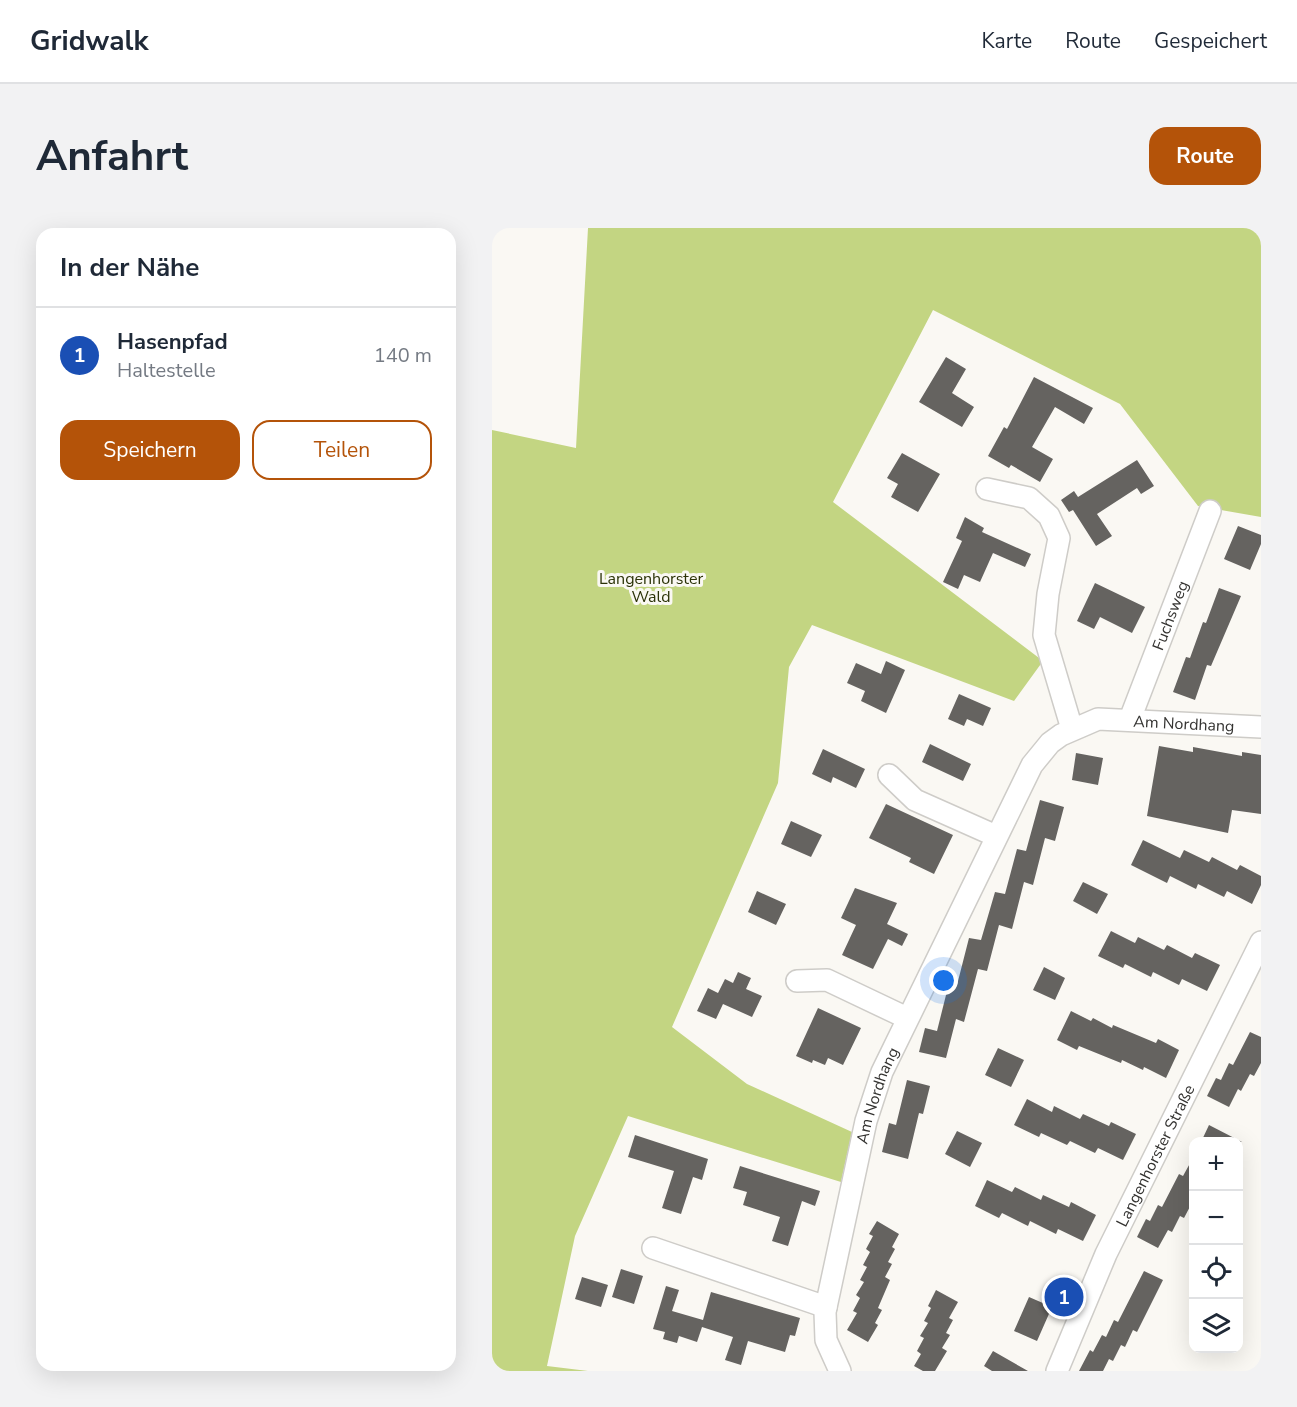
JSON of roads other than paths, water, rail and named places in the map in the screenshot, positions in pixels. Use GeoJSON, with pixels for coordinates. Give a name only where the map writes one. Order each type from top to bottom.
{"type":"FeatureCollection","features":[{"type":"Feature","properties":{"kind":"street"},"geometry":{"type":"LineString","coordinates":[[987,489],[1029,498],[1049,516],[1059,538],[1048,594],[1044,635],[1072,729]]}},
{"type":"Feature","properties":{"kind":"street","name":"Fuchsweg"},"geometry":{"type":"LineString","coordinates":[[1130,719],[1210,511]]}},
{"type":"Feature","properties":{"kind":"street","name":"Am Nordhang"},"geometry":{"type":"LineString","coordinates":[[840,1371],[826,1340],[826,1307],[866,1121],[882,1072],[907,1018],[1032,765],[1050,743],[1072,729],[1098,719],[1261,727]]}},
{"type":"Feature","properties":{"kind":"street"},"geometry":{"type":"LineString","coordinates":[[889,775],[915,800],[996,836]]}},
{"type":"Feature","properties":{"kind":"street","name":"Langenhorster Straße"},"geometry":{"type":"LineString","coordinates":[[1057,1371],[1106,1254],[1261,942]]}},
{"type":"Feature","properties":{"kind":"street"},"geometry":{"type":"LineString","coordinates":[[797,981],[827,980],[907,1018]]}},
{"type":"Feature","properties":{"kind":"street"},"geometry":{"type":"LineString","coordinates":[[653,1248],[826,1307]]}},
{"type":"Feature","properties":{"kind":"place","name":"Hasenpfad"},"geometry":{"type":"Point","coordinates":[1064,1297]}},
{"type":"Feature","properties":{"kind":"park label","name":"Langenhorster Wald"},"geometry":{"type":"Point","coordinates":[651,587]}}]}
